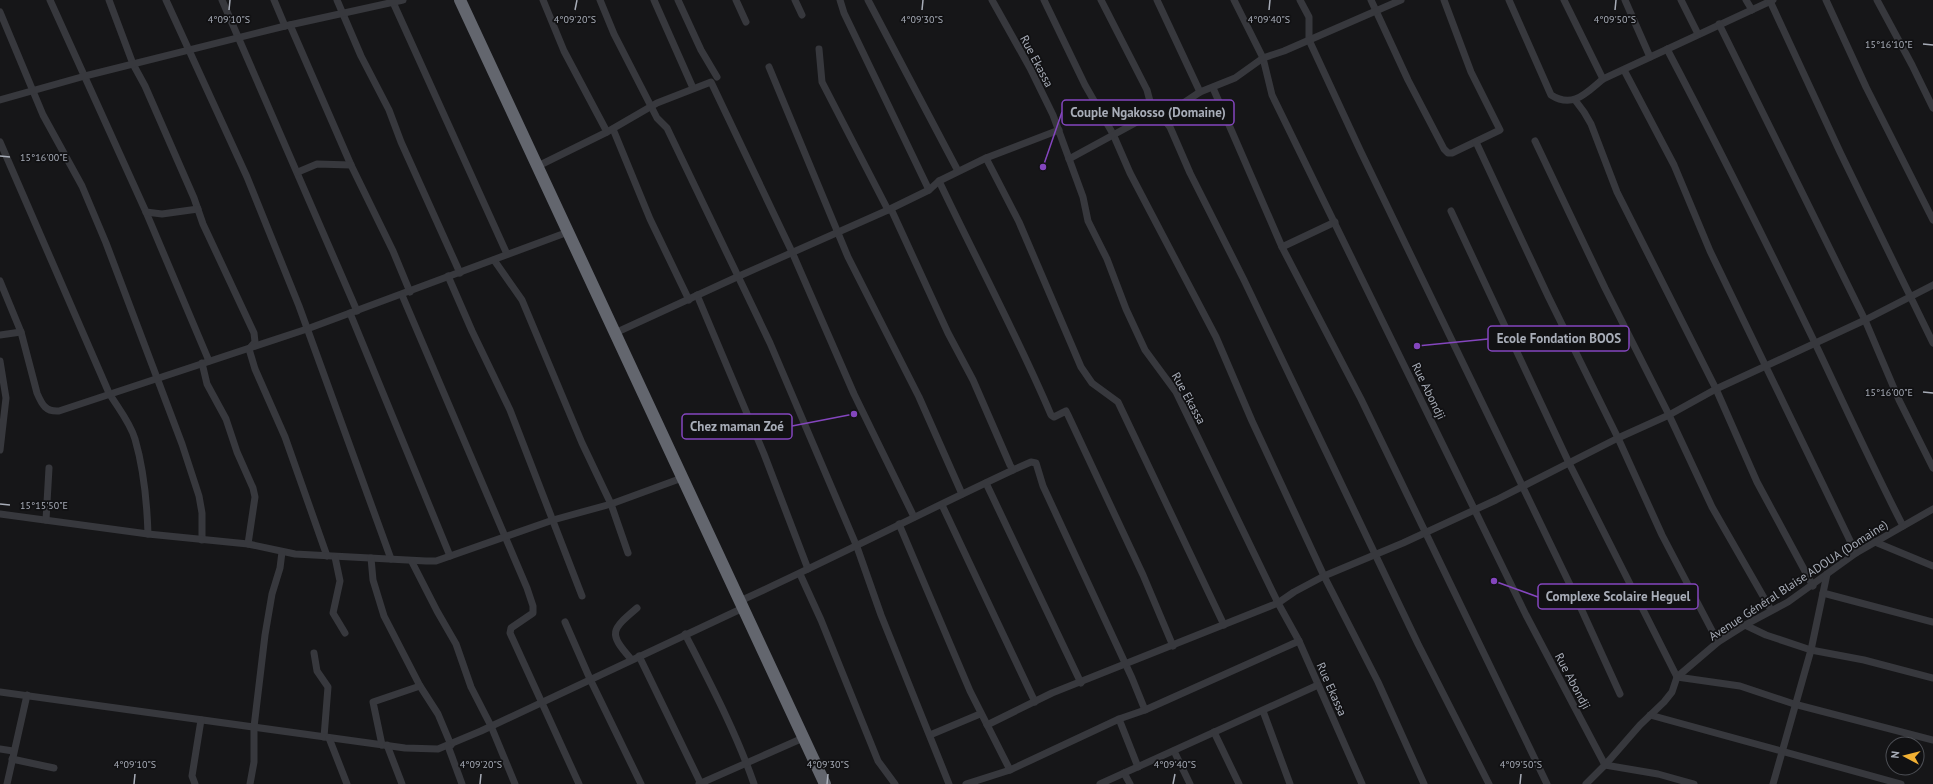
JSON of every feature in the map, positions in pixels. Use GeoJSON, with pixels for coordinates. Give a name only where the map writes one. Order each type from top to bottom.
{"type":"FeatureCollection","features":[{"type":"Feature","properties":{"kind":"highway"},"geometry":{"type":"LineString","coordinates":[[460,0],[825,784]]}},
{"type":"Feature","properties":{"kind":"street"},"geometry":{"type":"LineString","coordinates":[[50,0],[146,212],[206,362],[207,384],[226,420],[253,488],[255,497],[248,544]]}},
{"type":"Feature","properties":{"kind":"street"},"geometry":{"type":"LineString","coordinates":[[109,0],[133,64],[148,93],[203,224],[254,333],[256,340],[253,346],[249,349],[255,369],[285,437],[340,581],[333,613],[345,633]]}},
{"type":"Feature","properties":{"kind":"street"},"geometry":{"type":"LineString","coordinates":[[166,0],[188,51],[247,177],[306,329],[391,559]]}},
{"type":"Feature","properties":{"kind":"street"},"geometry":{"type":"LineString","coordinates":[[222,0],[298,172],[450,556]]}},
{"type":"Feature","properties":{"kind":"street"},"geometry":{"type":"LineString","coordinates":[[274,0],[288,25],[351,165],[393,251],[410,292]]}},
{"type":"Feature","properties":{"kind":"street"},"geometry":{"type":"LineString","coordinates":[[337,0],[361,56],[389,110],[401,142],[460,273]]}},
{"type":"Feature","properties":{"kind":"street"},"geometry":{"type":"LineString","coordinates":[[0,100],[85,76],[288,25],[403,0]]}},
{"type":"Feature","properties":{"kind":"street"},"geometry":{"type":"LineString","coordinates":[[544,0],[564,51],[610,131],[689,300]]}},
{"type":"Feature","properties":{"kind":"street"},"geometry":{"type":"LineString","coordinates":[[600,0],[614,34],[652,107],[658,118],[667,128],[737,277],[770,343],[857,547],[881,615],[949,784]]}},
{"type":"Feature","properties":{"kind":"street"},"geometry":{"type":"LineString","coordinates":[[654,0],[693,88]]}},
{"type":"Feature","properties":{"kind":"street"},"geometry":{"type":"LineString","coordinates":[[678,0],[701,50],[717,77]]}},
{"type":"Feature","properties":{"kind":"street"},"geometry":{"type":"LineString","coordinates":[[736,0],[746,22]]}},
{"type":"Feature","properties":{"kind":"street"},"geometry":{"type":"LineString","coordinates":[[794,0],[802,15]]}},
{"type":"Feature","properties":{"kind":"street"},"geometry":{"type":"LineString","coordinates":[[840,0],[844,13],[929,190]]}},
{"type":"Feature","properties":{"kind":"street"},"geometry":{"type":"LineString","coordinates":[[868,0],[958,171]]}},
{"type":"Feature","properties":{"kind":"street","name":"Rue Ekassa"},"geometry":{"type":"LineString","coordinates":[[992,0],[1030,68],[1059,130],[1083,197],[1088,221],[1107,259],[1126,309],[1145,350],[1176,392],[1278,603],[1299,641],[1362,784]]}},
{"type":"Feature","properties":{"kind":"street"},"geometry":{"type":"LineString","coordinates":[[1044,0],[1112,134],[1133,180],[1216,337],[1252,421],[1324,576],[1378,682],[1424,784]]}},
{"type":"Feature","properties":{"kind":"street"},"geometry":{"type":"LineString","coordinates":[[1101,0],[1147,90],[1152,109],[1159,112],[1170,126],[1190,173],[1247,287],[1375,554],[1489,784]]}},
{"type":"Feature","properties":{"kind":"street"},"geometry":{"type":"LineString","coordinates":[[1157,0],[1200,92]]}},
{"type":"Feature","properties":{"kind":"street","name":"Rue Abondji"},"geometry":{"type":"LineString","coordinates":[[1234,0],[1262,58],[1272,96],[1526,615],[1605,765]]}},
{"type":"Feature","properties":{"kind":"street"},"geometry":{"type":"LineString","coordinates":[[1300,0],[1309,18],[1309,40],[1417,270],[1574,593],[1620,694]]}},
{"type":"Feature","properties":{"kind":"street"},"geometry":{"type":"LineString","coordinates":[[1370,0],[1408,80],[1448,153],[1452,153],[1500,130],[1471,72],[1444,0]]}},
{"type":"Feature","properties":{"kind":"street"},"geometry":{"type":"LineString","coordinates":[[1069,158],[1112,134],[1159,112],[1179,106],[1200,92],[1235,78],[1262,58],[1377,12],[1401,0]]}},
{"type":"Feature","properties":{"kind":"street"},"geometry":{"type":"LineString","coordinates":[[1508,0],[1551,95],[1560,101],[1575,100],[1603,79],[1719,24],[1772,1],[1840,152],[1933,343]]}},
{"type":"Feature","properties":{"kind":"street"},"geometry":{"type":"LineString","coordinates":[[1564,0],[1603,79]]}},
{"type":"Feature","properties":{"kind":"street"},"geometry":{"type":"LineString","coordinates":[[1625,0],[1650,57]]}},
{"type":"Feature","properties":{"kind":"street"},"geometry":{"type":"LineString","coordinates":[[1681,0],[1698,34]]}},
{"type":"Feature","properties":{"kind":"street"},"geometry":{"type":"LineString","coordinates":[[1746,0],[1752,10]]}},
{"type":"Feature","properties":{"kind":"street"},"geometry":{"type":"LineString","coordinates":[[1826,0],[1866,87],[1933,220]]}},
{"type":"Feature","properties":{"kind":"street"},"geometry":{"type":"LineString","coordinates":[[1877,0],[1933,108]]}},
{"type":"Feature","properties":{"kind":"street"},"geometry":{"type":"LineString","coordinates":[[393,1],[507,254]]}},
{"type":"Feature","properties":{"kind":"street"},"geometry":{"type":"LineString","coordinates":[[0,12],[48,124],[82,186],[157,377],[182,444],[199,496],[202,513],[202,540]]}},
{"type":"Feature","properties":{"kind":"street"},"geometry":{"type":"LineString","coordinates":[[1719,24],[1865,320],[1899,400],[1933,468]]}},
{"type":"Feature","properties":{"kind":"street"},"geometry":{"type":"LineString","coordinates":[[819,49],[822,82],[890,209],[948,333],[973,380],[1013,470]]}},
{"type":"Feature","properties":{"kind":"street"},"geometry":{"type":"LineString","coordinates":[[1667,49],[1752,213],[1815,343],[1864,450],[1903,526]]}},
{"type":"Feature","properties":{"kind":"street"},"geometry":{"type":"LineString","coordinates":[[769,67],[837,233],[920,397],[962,494]]}},
{"type":"Feature","properties":{"kind":"street"},"geometry":{"type":"LineString","coordinates":[[1624,70],[1674,165],[1710,251],[1765,368],[1856,553]]}},
{"type":"Feature","properties":{"kind":"street"},"geometry":{"type":"LineString","coordinates":[[538,166],[610,131],[657,103],[711,82],[792,252],[854,394],[914,517]]}},
{"type":"Feature","properties":{"kind":"street"},"geometry":{"type":"LineString","coordinates":[[1213,88],[1282,246],[1361,399],[1547,784]]}},
{"type":"Feature","properties":{"kind":"street"},"geometry":{"type":"LineString","coordinates":[[1575,100],[1584,112],[1590,124],[1617,192],[1716,389],[1757,482],[1813,586]]}},
{"type":"Feature","properties":{"kind":"street"},"geometry":{"type":"LineString","coordinates":[[614,333],[890,209],[929,190],[939,181],[986,158],[1059,130]]}},
{"type":"Feature","properties":{"kind":"street"},"geometry":{"type":"LineString","coordinates":[[1535,141],[1605,288],[1669,415],[1712,507],[1770,610]]}},
{"type":"Feature","properties":{"kind":"street"},"geometry":{"type":"LineString","coordinates":[[0,142],[109,393],[135,438],[144,482],[148,534]]}},
{"type":"Feature","properties":{"kind":"street"},"geometry":{"type":"LineString","coordinates":[[1476,142],[1548,296],[1618,438],[1662,535],[1718,642]]}},
{"type":"Feature","properties":{"kind":"street"},"geometry":{"type":"LineString","coordinates":[[986,158],[1032,251],[1081,367],[1092,383],[1118,402],[1224,625]]}},
{"type":"Feature","properties":{"kind":"street"},"geometry":{"type":"LineString","coordinates":[[298,172],[317,164],[351,165]]}},
{"type":"Feature","properties":{"kind":"street"},"geometry":{"type":"LineString","coordinates":[[939,181],[979,264],[997,296],[1051,415],[1054,417],[1066,411],[1143,575],[1173,646]]}},
{"type":"Feature","properties":{"kind":"street"},"geometry":{"type":"LineString","coordinates":[[146,212],[162,214],[198,209]]}},
{"type":"Feature","properties":{"kind":"street"},"geometry":{"type":"LineString","coordinates":[[1451,211],[1569,463],[1678,677],[1740,686],[1794,704],[1933,740]]}},
{"type":"Feature","properties":{"kind":"street"},"geometry":{"type":"LineString","coordinates":[[1282,246],[1335,222]]}},
{"type":"Feature","properties":{"kind":"street"},"geometry":{"type":"LineString","coordinates":[[0,281],[21,332],[37,394],[41,403],[46,409],[51,411],[59,411],[157,377],[306,329],[402,295],[448,276],[460,273],[568,232]]}},
{"type":"Feature","properties":{"kind":"street"},"geometry":{"type":"LineString","coordinates":[[494,260],[522,300],[582,443],[611,504],[628,553]]}},
{"type":"Feature","properties":{"kind":"street"},"geometry":{"type":"LineString","coordinates":[[448,276],[472,331],[510,410],[582,596]]}},
{"type":"Feature","properties":{"kind":"street"},"geometry":{"type":"LineString","coordinates":[[987,725],[1035,702],[1124,664],[1173,646],[1278,603],[1294,592],[1324,576],[1474,509],[1618,438],[1669,415],[1716,389],[1765,368],[1865,320],[1933,285]]}},
{"type":"Feature","properties":{"kind":"street"},"geometry":{"type":"LineString","coordinates":[[402,295],[533,606],[531,615],[511,628],[510,633],[579,784]]}},
{"type":"Feature","properties":{"kind":"street"},"geometry":{"type":"LineString","coordinates":[[697,295],[764,454],[808,569]]}},
{"type":"Feature","properties":{"kind":"street"},"geometry":{"type":"LineString","coordinates":[[0,336],[21,332]]}},
{"type":"Feature","properties":{"kind":"street"},"geometry":{"type":"LineString","coordinates":[[0,361],[6,404],[0,450]]}},
{"type":"Feature","properties":{"kind":"street"},"geometry":{"type":"LineString","coordinates":[[0,692],[384,745],[419,749],[438,749],[491,726],[685,634],[808,569],[857,547],[899,524],[1031,462],[1036,463],[1043,486],[1124,664],[1132,678],[1145,710]]}},
{"type":"Feature","properties":{"kind":"street"},"geometry":{"type":"LineString","coordinates":[[46,520],[49,468]]}},
{"type":"Feature","properties":{"kind":"street"},"geometry":{"type":"LineString","coordinates":[[0,514],[148,534],[248,544],[282,552],[391,559],[412,562],[436,561],[504,536],[553,520],[611,504],[682,478]]}},
{"type":"Feature","properties":{"kind":"street"},"geometry":{"type":"LineString","coordinates":[[986,483],[1081,683]]}},
{"type":"Feature","properties":{"kind":"street"},"geometry":{"type":"LineString","coordinates":[[942,505],[1035,702]]}},
{"type":"Feature","properties":{"kind":"street","name":"Avenue Général Blaise ADOUA (Domaine)"},"geometry":{"type":"LineString","coordinates":[[1586,784],[1672,692],[1678,677],[1718,642],[1813,586],[1856,553],[1932,510]]}},
{"type":"Feature","properties":{"kind":"street"},"geometry":{"type":"LineString","coordinates":[[899,524],[980,714],[1010,770]]}},
{"type":"Feature","properties":{"kind":"street"},"geometry":{"type":"LineString","coordinates":[[1875,542],[1933,566]]}},
{"type":"Feature","properties":{"kind":"street"},"geometry":{"type":"LineString","coordinates":[[250,784],[254,762],[254,728],[270,604],[282,552]]}},
{"type":"Feature","properties":{"kind":"street"},"geometry":{"type":"LineString","coordinates":[[371,558],[373,580],[380,605],[420,686],[438,714],[450,745],[462,784]]}},
{"type":"Feature","properties":{"kind":"street"},"geometry":{"type":"LineString","coordinates":[[412,562],[436,611],[456,644],[471,687],[491,726],[515,784]]}},
{"type":"Feature","properties":{"kind":"street"},"geometry":{"type":"LineString","coordinates":[[800,574],[822,620],[878,761],[895,784]]}},
{"type":"Feature","properties":{"kind":"street"},"geometry":{"type":"LineString","coordinates":[[1773,784],[1794,704],[1811,650],[1827,574]]}},
{"type":"Feature","properties":{"kind":"street"},"geometry":{"type":"LineString","coordinates":[[1823,593],[1933,622]]}},
{"type":"Feature","properties":{"kind":"street"},"geometry":{"type":"LineString","coordinates":[[631,660],[616,642],[615,634],[620,622],[637,608]]}},
{"type":"Feature","properties":{"kind":"street"},"geometry":{"type":"LineString","coordinates":[[565,622],[590,679],[641,784]]}},
{"type":"Feature","properties":{"kind":"street"},"geometry":{"type":"LineString","coordinates":[[1745,625],[1766,635],[1811,650],[1864,660],[1933,678]]}},
{"type":"Feature","properties":{"kind":"street"},"geometry":{"type":"LineString","coordinates":[[685,634],[713,687],[747,762],[754,784]]}},
{"type":"Feature","properties":{"kind":"street"},"geometry":{"type":"LineString","coordinates":[[966,784],[1010,770],[1119,719],[1145,710],[1299,641]]}},
{"type":"Feature","properties":{"kind":"street"},"geometry":{"type":"LineString","coordinates":[[314,653],[317,671],[328,687],[326,737],[347,784]]}},
{"type":"Feature","properties":{"kind":"street"},"geometry":{"type":"LineString","coordinates":[[638,656],[700,784],[803,738]]}},
{"type":"Feature","properties":{"kind":"street"},"geometry":{"type":"LineString","coordinates":[[1100,784],[1263,711],[1318,684]]}},
{"type":"Feature","properties":{"kind":"street"},"geometry":{"type":"LineString","coordinates":[[402,784],[384,745],[373,702],[420,686]]}},
{"type":"Feature","properties":{"kind":"street"},"geometry":{"type":"LineString","coordinates":[[7,784],[27,695]]}},
{"type":"Feature","properties":{"kind":"street"},"geometry":{"type":"LineString","coordinates":[[1263,711],[1290,784]]}},
{"type":"Feature","properties":{"kind":"street"},"geometry":{"type":"LineString","coordinates":[[930,735],[980,714]]}},
{"type":"Feature","properties":{"kind":"street"},"geometry":{"type":"LineString","coordinates":[[1650,715],[1782,750],[1820,763],[1901,784]]}},
{"type":"Feature","properties":{"kind":"street"},"geometry":{"type":"LineString","coordinates":[[1119,719],[1138,767]]}},
{"type":"Feature","properties":{"kind":"street"},"geometry":{"type":"LineString","coordinates":[[195,784],[192,776],[201,720]]}},
{"type":"Feature","properties":{"kind":"street"},"geometry":{"type":"LineString","coordinates":[[1214,732],[1239,784]]}},
{"type":"Feature","properties":{"kind":"street"},"geometry":{"type":"LineString","coordinates":[[0,749],[13,755],[54,768]]}},
{"type":"Feature","properties":{"kind":"street"},"geometry":{"type":"LineString","coordinates":[[1174,751],[1190,784]]}},
{"type":"Feature","properties":{"kind":"street"},"geometry":{"type":"LineString","coordinates":[[1605,765],[1658,774],[1694,784]]}},
{"type":"Feature","properties":{"kind":"street"},"geometry":{"type":"LineString","coordinates":[[1124,773],[1130,784]]}},
{"type":"Feature","properties":{"kind":"place","name":"Couple Ngakosso (Domaine)"},"geometry":{"type":"Point","coordinates":[1043,167]}},
{"type":"Feature","properties":{"kind":"place","name":"Ecole Fondation BOOS"},"geometry":{"type":"Point","coordinates":[1417,346]}},
{"type":"Feature","properties":{"kind":"place","name":"Chez maman Zoé"},"geometry":{"type":"Point","coordinates":[854,414]}},
{"type":"Feature","properties":{"kind":"place","name":"Complexe Scolaire Heguel"},"geometry":{"type":"Point","coordinates":[1494,581]}}]}
